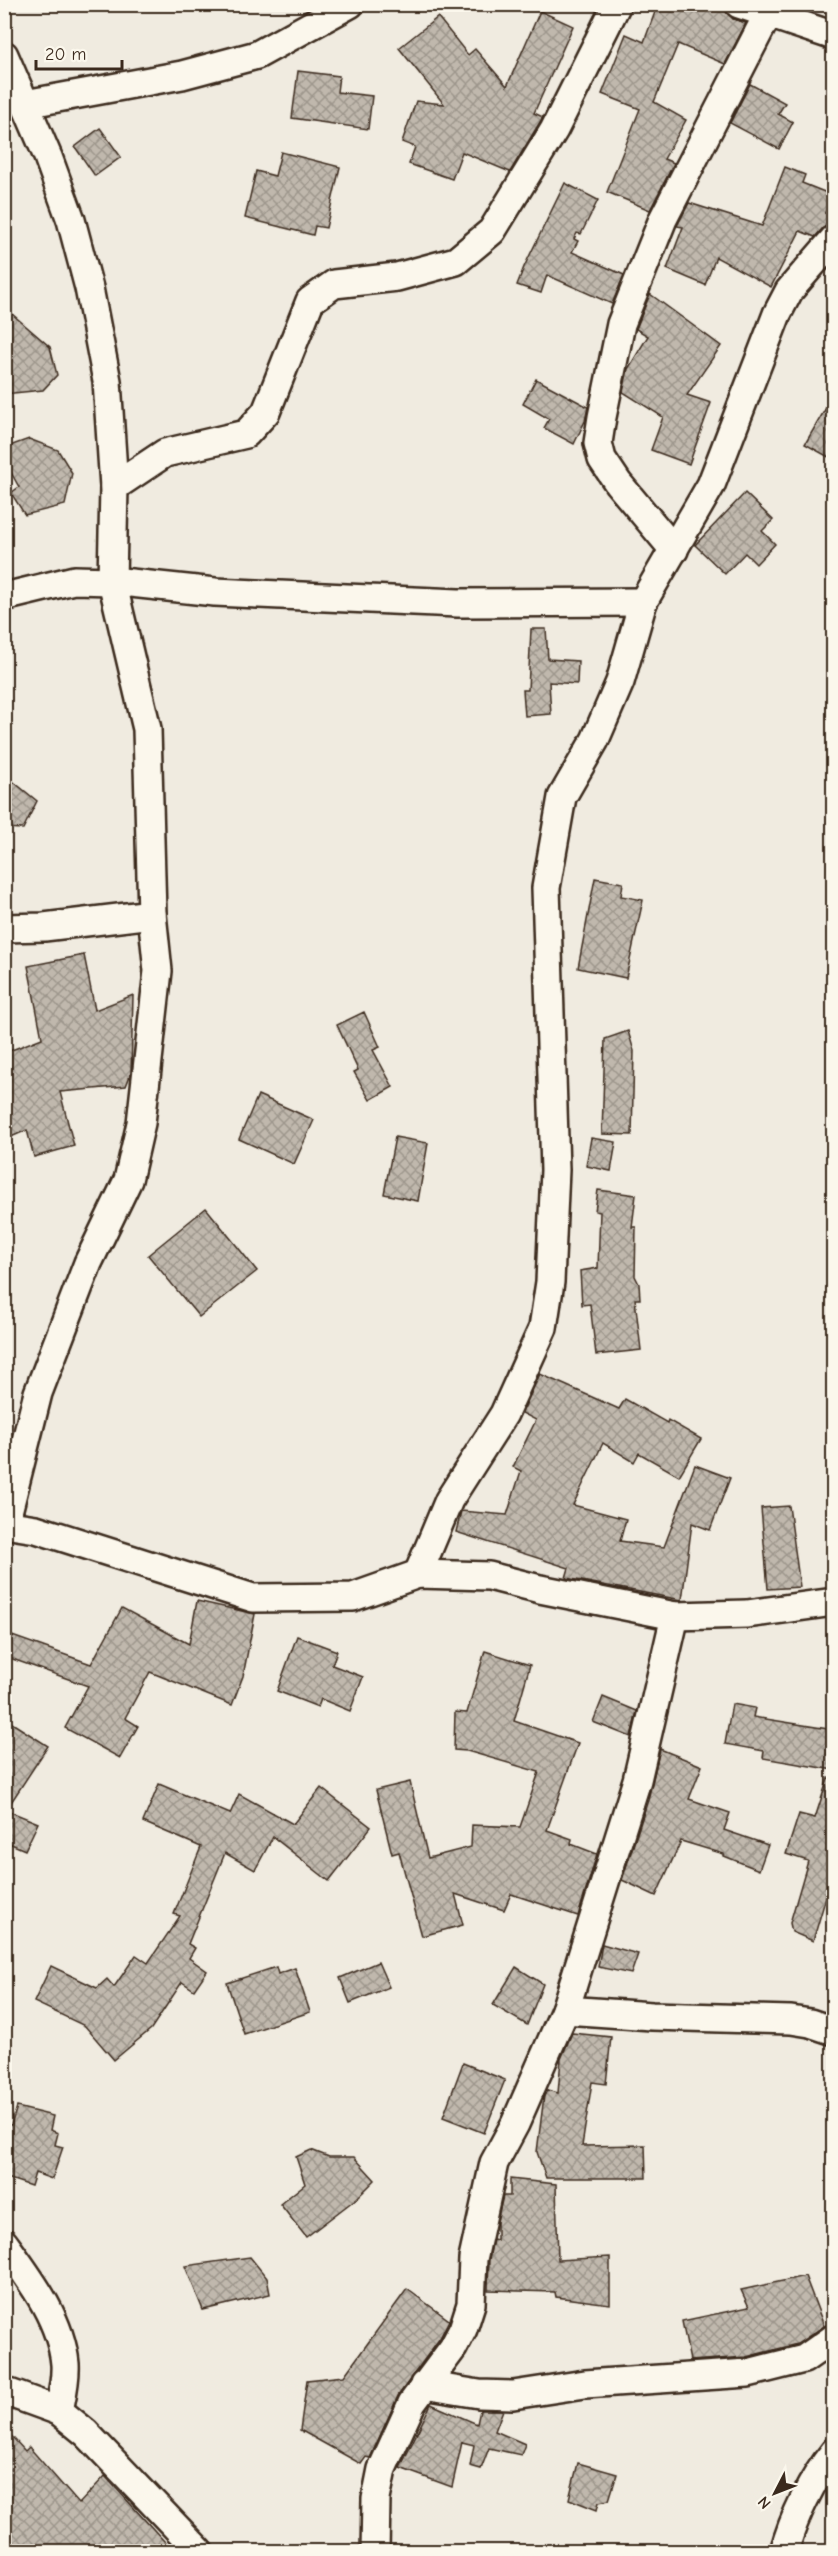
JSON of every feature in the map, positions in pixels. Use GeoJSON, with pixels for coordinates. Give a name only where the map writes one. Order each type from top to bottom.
{"type":"FeatureCollection","features":[{"type":"Feature","properties":{"kind":"street"},"geometry":{"type":"LineString","coordinates":[[25,104],[182,75],[257,55],[350,4]]}},
{"type":"Feature","properties":{"kind":"street"},"geometry":{"type":"LineString","coordinates":[[114,487],[165,453],[246,434],[266,412],[310,301],[334,284],[397,277],[456,261],[492,231],[554,130],[616,4]]}},
{"type":"Feature","properties":{"kind":"street"},"geometry":{"type":"LineString","coordinates":[[739,4],[834,36]]}},
{"type":"Feature","properties":{"kind":"street"},"geometry":{"type":"LineString","coordinates":[[674,550],[618,483],[602,459],[598,443],[602,417],[621,324],[663,219],[768,14]]}},
{"type":"Feature","properties":{"kind":"street"},"geometry":{"type":"LineString","coordinates":[[4,55],[48,157],[70,219],[89,288],[107,381],[114,487],[111,581],[147,729],[152,914],[158,971],[141,1123],[128,1179],[88,1263],[38,1393],[5,1524],[36,1529],[253,1598],[353,1597],[418,1574],[489,1576],[540,1589],[675,1616],[747,1614],[834,1602]]}},
{"type":"Feature","properties":{"kind":"street"},"geometry":{"type":"LineString","coordinates":[[418,1574],[449,1500],[504,1414],[532,1357],[543,1328],[550,1282],[555,1170],[546,888],[562,797],[595,740],[616,692],[643,602],[711,485],[766,341],[789,291],[834,239]]}},
{"type":"Feature","properties":{"kind":"street"},"geometry":{"type":"LineString","coordinates":[[4,597],[74,580],[111,581],[215,592],[458,603],[643,602]]}},
{"type":"Feature","properties":{"kind":"street"},"geometry":{"type":"LineString","coordinates":[[4,928],[44,927],[152,914]]}},
{"type":"Feature","properties":{"kind":"street"},"geometry":{"type":"LineString","coordinates":[[375,2552],[376,2499],[382,2469],[412,2403],[453,2348],[463,2329],[471,2304],[473,2259],[494,2163],[515,2124],[564,2010],[637,1780],[675,1616]]}},
{"type":"Feature","properties":{"kind":"street"},"geometry":{"type":"LineString","coordinates":[[564,2010],[652,2016],[791,2020],[810,2023],[834,2031]]}},
{"type":"Feature","properties":{"kind":"street"},"geometry":{"type":"LineString","coordinates":[[4,2243],[37,2292],[57,2329],[65,2366],[58,2411]]}},
{"type":"Feature","properties":{"kind":"street"},"geometry":{"type":"LineString","coordinates":[[424,2385],[479,2394],[513,2395],[585,2384],[748,2373],[804,2359],[834,2338]]}},
{"type":"Feature","properties":{"kind":"street"},"geometry":{"type":"LineString","coordinates":[[4,2391],[58,2411],[86,2433],[200,2552]]}},
{"type":"Feature","properties":{"kind":"street"},"geometry":{"type":"LineString","coordinates":[[784,2552],[802,2507],[824,2464],[834,2451]]}},
{"type":"Feature","properties":{"kind":"building"},"geometry":{"type":"Polygon","coordinates":[[[658,4],[714,4],[724,9],[733,19],[746,23],[725,64],[678,44],[654,102],[686,120],[664,159],[674,163],[650,210],[607,192],[640,109],[602,94],[626,34],[644,42],[658,4]]]}},
{"type":"Feature","properties":{"kind":"building"},"geometry":{"type":"Polygon","coordinates":[[[540,11],[573,26],[534,113],[543,117],[510,172],[462,152],[452,179],[409,164],[415,147],[402,142],[416,101],[444,104],[399,48],[438,17],[468,55],[475,49],[507,86],[540,11]]]}},
{"type":"Feature","properties":{"kind":"building"},"geometry":{"type":"Polygon","coordinates":[[[298,71],[339,76],[337,92],[372,96],[368,129],[292,118],[298,71]]]}},
{"type":"Feature","properties":{"kind":"building"},"geometry":{"type":"Polygon","coordinates":[[[750,84],[785,103],[778,114],[793,122],[779,149],[730,123],[750,84]]]}},
{"type":"Feature","properties":{"kind":"building"},"geometry":{"type":"Polygon","coordinates":[[[100,128],[121,157],[95,176],[75,147],[100,128]]]}},
{"type":"Feature","properties":{"kind":"building"},"geometry":{"type":"Polygon","coordinates":[[[281,152],[340,167],[326,228],[315,226],[313,235],[245,218],[256,171],[275,176],[281,152]]]}},
{"type":"Feature","properties":{"kind":"building"},"geometry":{"type":"Polygon","coordinates":[[[785,167],[805,175],[802,183],[832,195],[825,213],[834,214],[834,224],[823,228],[815,237],[800,231],[771,287],[716,257],[705,285],[667,269],[683,227],[677,226],[689,203],[762,226],[785,167]]]}},
{"type":"Feature","properties":{"kind":"building"},"geometry":{"type":"Polygon","coordinates":[[[565,183],[598,200],[581,234],[577,233],[574,239],[578,241],[572,252],[624,275],[612,304],[547,275],[541,293],[517,285],[565,183]]]}},
{"type":"Feature","properties":{"kind":"building"},"geometry":{"type":"Polygon","coordinates":[[[650,294],[721,346],[687,395],[711,403],[689,464],[651,450],[663,417],[623,392],[628,369],[648,336],[636,329],[650,294]]]}},
{"type":"Feature","properties":{"kind":"building"},"geometry":{"type":"Polygon","coordinates":[[[4,307],[50,347],[57,375],[43,390],[4,394],[4,307]]]}},
{"type":"Feature","properties":{"kind":"building"},"geometry":{"type":"Polygon","coordinates":[[[536,379],[588,407],[585,421],[574,444],[544,428],[549,419],[523,404],[536,379]]]}},
{"type":"Feature","properties":{"kind":"building"},"geometry":{"type":"Polygon","coordinates":[[[834,394],[834,460],[805,444],[834,394]]]}},
{"type":"Feature","properties":{"kind":"building"},"geometry":{"type":"Polygon","coordinates":[[[29,439],[58,450],[72,473],[65,505],[25,515],[11,493],[19,487],[4,460],[4,448],[29,439]]]}},
{"type":"Feature","properties":{"kind":"building"},"geometry":{"type":"Polygon","coordinates":[[[745,493],[773,520],[762,531],[775,544],[756,564],[745,553],[725,574],[695,545],[745,493]]]}},
{"type":"Feature","properties":{"kind":"building"},"geometry":{"type":"Polygon","coordinates":[[[531,629],[546,629],[548,659],[578,661],[577,684],[549,682],[551,714],[525,716],[523,690],[528,690],[531,629]]]}},
{"type":"Feature","properties":{"kind":"building"},"geometry":{"type":"Polygon","coordinates":[[[4,774],[37,801],[23,829],[4,828],[4,774]]]}},
{"type":"Feature","properties":{"kind":"building"},"geometry":{"type":"Polygon","coordinates":[[[595,878],[623,883],[621,896],[643,900],[626,978],[578,968],[595,878]]]}},
{"type":"Feature","properties":{"kind":"building"},"geometry":{"type":"Polygon","coordinates":[[[84,955],[95,1010],[133,995],[131,1073],[126,1086],[60,1092],[74,1146],[34,1157],[27,1130],[4,1140],[4,1053],[42,1038],[28,966],[84,955]]]}},
{"type":"Feature","properties":{"kind":"building"},"geometry":{"type":"Polygon","coordinates":[[[364,1012],[380,1047],[373,1050],[393,1087],[370,1100],[354,1072],[358,1070],[337,1025],[364,1012]]]}},
{"type":"Feature","properties":{"kind":"building"},"geometry":{"type":"Polygon","coordinates":[[[628,1031],[634,1051],[632,1135],[602,1134],[605,1039],[628,1031]]]}},
{"type":"Feature","properties":{"kind":"building"},"geometry":{"type":"Polygon","coordinates":[[[258,1095],[314,1120],[294,1164],[239,1139],[258,1095]]]}},
{"type":"Feature","properties":{"kind":"building"},"geometry":{"type":"Polygon","coordinates":[[[395,1137],[428,1143],[418,1201],[384,1194],[395,1137]]]}},
{"type":"Feature","properties":{"kind":"building"},"geometry":{"type":"Polygon","coordinates":[[[591,1138],[616,1142],[611,1171],[586,1166],[591,1138]]]}},
{"type":"Feature","properties":{"kind":"building"},"geometry":{"type":"Polygon","coordinates":[[[598,1190],[636,1195],[632,1227],[636,1227],[635,1276],[639,1284],[640,1299],[635,1299],[641,1350],[596,1355],[590,1304],[582,1305],[580,1271],[598,1268],[600,1212],[595,1211],[598,1190]]]}},
{"type":"Feature","properties":{"kind":"building"},"geometry":{"type":"Polygon","coordinates":[[[206,1208],[257,1271],[199,1317],[148,1255],[206,1208]]]}},
{"type":"Feature","properties":{"kind":"building"},"geometry":{"type":"Polygon","coordinates":[[[540,1374],[619,1409],[625,1399],[701,1439],[679,1476],[639,1453],[634,1462],[603,1443],[573,1505],[626,1519],[620,1541],[664,1547],[695,1465],[730,1478],[710,1530],[692,1523],[682,1600],[566,1578],[569,1568],[456,1532],[461,1511],[507,1515],[521,1471],[513,1467],[536,1420],[522,1413],[540,1374]]]}},
{"type":"Feature","properties":{"kind":"building"},"geometry":{"type":"Polygon","coordinates":[[[789,1506],[800,1587],[768,1589],[761,1508],[789,1506]]]}},
{"type":"Feature","properties":{"kind":"building"},"geometry":{"type":"Polygon","coordinates":[[[197,1601],[255,1614],[243,1676],[232,1705],[150,1672],[125,1718],[138,1726],[120,1758],[65,1728],[88,1686],[4,1656],[4,1633],[91,1664],[122,1608],[189,1644],[197,1601]]]}},
{"type":"Feature","properties":{"kind":"building"},"geometry":{"type":"Polygon","coordinates":[[[297,1636],[337,1651],[332,1665],[363,1677],[350,1711],[321,1699],[318,1707],[277,1691],[297,1636]]]}},
{"type":"Feature","properties":{"kind":"building"},"geometry":{"type":"Polygon","coordinates":[[[485,1651],[530,1665],[514,1721],[578,1743],[547,1830],[572,1839],[571,1844],[597,1854],[578,1916],[511,1894],[504,1910],[455,1894],[463,1925],[422,1936],[399,1852],[392,1854],[376,1790],[410,1782],[428,1858],[471,1847],[472,1825],[520,1827],[539,1772],[467,1751],[454,1750],[455,1712],[467,1713],[485,1651]]]}},
{"type":"Feature","properties":{"kind":"building"},"geometry":{"type":"Polygon","coordinates":[[[603,1697],[637,1711],[631,1737],[593,1722],[603,1697]]]}},
{"type":"Feature","properties":{"kind":"building"},"geometry":{"type":"Polygon","coordinates":[[[732,1704],[755,1708],[753,1717],[834,1730],[834,1770],[763,1758],[764,1751],[725,1744],[732,1704]]]}},
{"type":"Feature","properties":{"kind":"building"},"geometry":{"type":"Polygon","coordinates":[[[4,1718],[48,1746],[6,1810],[38,1823],[25,1850],[4,1841],[4,1718]]]}},
{"type":"Feature","properties":{"kind":"building"},"geometry":{"type":"Polygon","coordinates":[[[660,1749],[702,1766],[689,1799],[730,1813],[724,1830],[768,1845],[759,1870],[724,1856],[724,1854],[681,1841],[656,1896],[622,1880],[648,1800],[660,1749]]]}},
{"type":"Feature","properties":{"kind":"building"},"geometry":{"type":"Polygon","coordinates":[[[828,1778],[834,1778],[834,1870],[813,1941],[792,1932],[790,1923],[808,1861],[786,1854],[799,1814],[815,1818],[828,1778]]]}},
{"type":"Feature","properties":{"kind":"building"},"geometry":{"type":"Polygon","coordinates":[[[159,1784],[230,1814],[239,1794],[293,1824],[321,1788],[371,1827],[329,1881],[273,1837],[255,1870],[225,1853],[188,1944],[195,1948],[189,1958],[207,1971],[194,1990],[182,1982],[151,2029],[114,2060],[85,2026],[34,2002],[51,1966],[97,1988],[107,1979],[114,1987],[136,1955],[148,1963],[180,1916],[174,1914],[201,1847],[143,1822],[159,1784]]]}},
{"type":"Feature","properties":{"kind":"building"},"geometry":{"type":"Polygon","coordinates":[[[602,1944],[638,1954],[631,1974],[598,1967],[602,1944]]]}},
{"type":"Feature","properties":{"kind":"building"},"geometry":{"type":"Polygon","coordinates":[[[378,1962],[389,1987],[350,2003],[340,1978],[378,1962]]]}},
{"type":"Feature","properties":{"kind":"building"},"geometry":{"type":"Polygon","coordinates":[[[276,1967],[278,1974],[295,1968],[310,2012],[244,2034],[227,1983],[276,1967]]]}},
{"type":"Feature","properties":{"kind":"building"},"geometry":{"type":"Polygon","coordinates":[[[516,1967],[543,1984],[527,2025],[493,2005],[516,1967]]]}},
{"type":"Feature","properties":{"kind":"building"},"geometry":{"type":"Polygon","coordinates":[[[572,2033],[611,2037],[606,2084],[592,2082],[582,2146],[645,2145],[646,2178],[546,2178],[537,2152],[544,2096],[547,2090],[558,2093],[561,2059],[572,2033]]]}},
{"type":"Feature","properties":{"kind":"building"},"geometry":{"type":"Polygon","coordinates":[[[463,2063],[505,2080],[484,2133],[443,2117],[463,2063]]]}},
{"type":"Feature","properties":{"kind":"building"},"geometry":{"type":"Polygon","coordinates":[[[17,2107],[53,2116],[50,2130],[58,2133],[55,2145],[63,2147],[52,2179],[35,2173],[31,2186],[4,2177],[4,2124],[11,2125],[17,2107]]]}},
{"type":"Feature","properties":{"kind":"building"},"geometry":{"type":"Polygon","coordinates":[[[311,2150],[329,2157],[354,2157],[375,2180],[357,2198],[306,2237],[280,2204],[305,2184],[296,2157],[311,2150]]]}},
{"type":"Feature","properties":{"kind":"building"},"geometry":{"type":"Polygon","coordinates":[[[510,2179],[556,2184],[558,2260],[610,2257],[610,2304],[556,2297],[555,2292],[488,2290],[489,2259],[493,2239],[497,2240],[497,2221],[503,2196],[510,2196],[510,2179]]]}},
{"type":"Feature","properties":{"kind":"building"},"geometry":{"type":"Polygon","coordinates":[[[250,2257],[267,2278],[270,2294],[203,2310],[185,2266],[250,2257]]]}},
{"type":"Feature","properties":{"kind":"building"},"geometry":{"type":"Polygon","coordinates":[[[805,2276],[824,2326],[797,2344],[746,2357],[690,2361],[682,2321],[749,2307],[741,2290],[805,2276]]]}},
{"type":"Feature","properties":{"kind":"building"},"geometry":{"type":"Polygon","coordinates":[[[407,2289],[449,2320],[440,2338],[398,2396],[370,2458],[366,2457],[361,2464],[300,2430],[307,2380],[344,2376],[407,2289]]]}},
{"type":"Feature","properties":{"kind":"building"},"geometry":{"type":"Polygon","coordinates":[[[431,2404],[477,2424],[480,2410],[503,2410],[495,2431],[525,2444],[521,2455],[489,2448],[481,2469],[470,2466],[474,2445],[462,2442],[452,2487],[400,2468],[431,2404]]]}},
{"type":"Feature","properties":{"kind":"building"},"geometry":{"type":"Polygon","coordinates":[[[4,2428],[25,2451],[29,2447],[79,2504],[105,2476],[174,2552],[4,2552],[4,2428]]]}},
{"type":"Feature","properties":{"kind":"building"},"geometry":{"type":"Polygon","coordinates":[[[578,2463],[617,2474],[609,2500],[599,2502],[597,2510],[569,2499],[578,2463]]]}}]}
